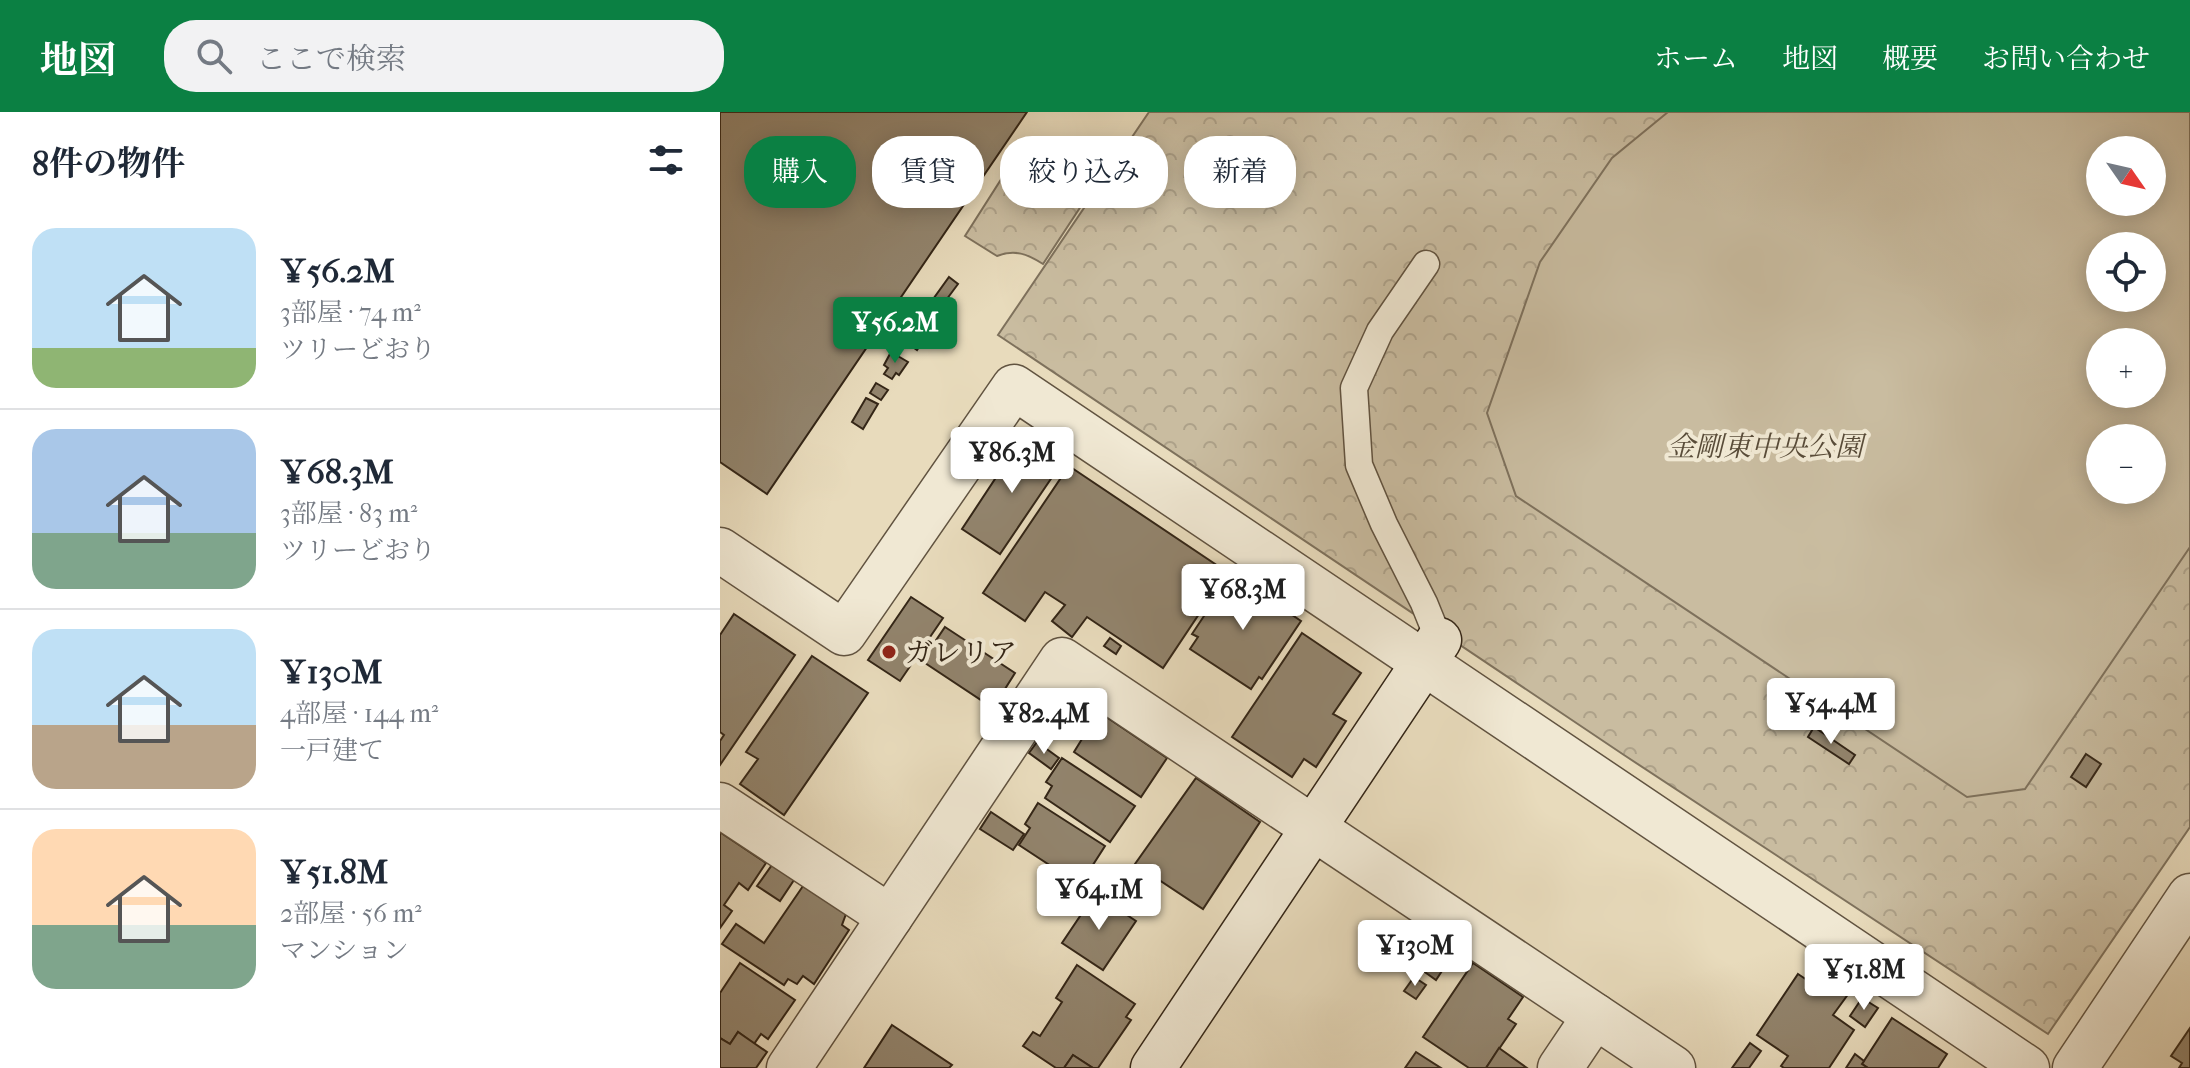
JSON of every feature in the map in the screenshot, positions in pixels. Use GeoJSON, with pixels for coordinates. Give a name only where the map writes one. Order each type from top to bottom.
{"type":"FeatureCollection","features":[{"type":"Feature","properties":{"kind":"street"},"geometry":{"type":"LineString","coordinates":[[720,550],[844,633],[1014,387],[1431,651],[2027,1068]]}},
{"type":"Feature","properties":{"kind":"street"},"geometry":{"type":"LineString","coordinates":[[1153,1068],[1431,651]]}},
{"type":"Feature","properties":{"kind":"street"},"geometry":{"type":"LineString","coordinates":[[789,1068],[1062,660],[1673,1068]]}},
{"type":"Feature","properties":{"kind":"street"},"geometry":{"type":"LineString","coordinates":[[720,805],[890,917]]}},
{"type":"Feature","properties":{"kind":"street"},"geometry":{"type":"LineString","coordinates":[[2075,1068],[2190,896]]}},
{"type":"Feature","properties":{"kind":"street"},"geometry":{"type":"LineString","coordinates":[[1560,1068],[1595,1016]]}},
{"type":"Feature","properties":{"kind":"lane"},"geometry":{"type":"LineString","coordinates":[[1426,264],[1380,331],[1354,388],[1359,465],[1384,524],[1424,603],[1431,651]]}},
{"type":"Feature","properties":{"kind":"green space","name":"金剛東中央公園"},"geometry":{"type":"Polygon","coordinates":[[[1149,112],[2190,112],[2190,827],[2048,1034],[1624,755],[998,335],[1084,208],[1168,208],[1168,136],[1133,136],[1149,112]]]}},
{"type":"Feature","properties":{"kind":"green space"},"geometry":{"type":"Polygon","coordinates":[[[1668,112],[2190,112],[2190,547],[2025,789],[1967,797],[1516,496],[1487,413],[1540,262],[1612,158],[1668,112]]]}},
{"type":"Feature","properties":{"kind":"green space"},"geometry":{"type":"Polygon","coordinates":[[[1000,181],[1000,208],[1080,208],[1043,264],[1021,254],[997,256],[965,236],[1000,181]]]}},
{"type":"Feature","properties":{"kind":"building"},"geometry":{"type":"Polygon","coordinates":[[[720,112],[1027,112],[1011,136],[1000,136],[1000,152],[984,175],[984,136],[872,136],[872,208],[962,208],[767,494],[720,462],[720,112]]]}},
{"type":"Feature","properties":{"kind":"building"},"geometry":{"type":"Polygon","coordinates":[[[949,277],[958,284],[935,315],[926,309],[949,277]]]}},
{"type":"Feature","properties":{"kind":"building"},"geometry":{"type":"Polygon","coordinates":[[[918,315],[933,325],[917,350],[902,339],[918,315]]]}},
{"type":"Feature","properties":{"kind":"building"},"geometry":{"type":"Polygon","coordinates":[[[891,352],[908,362],[892,379],[884,374],[888,368],[884,365],[891,352]]]}},
{"type":"Feature","properties":{"kind":"building"},"geometry":{"type":"Polygon","coordinates":[[[876,383],[888,390],[881,400],[870,393],[876,383]]]}},
{"type":"Feature","properties":{"kind":"building"},"geometry":{"type":"Polygon","coordinates":[[[866,398],[878,404],[863,429],[852,422],[866,398]]]}},
{"type":"Feature","properties":{"kind":"building"},"geometry":{"type":"Polygon","coordinates":[[[1024,435],[1063,461],[1000,554],[962,529],[1024,435]]]}},
{"type":"Feature","properties":{"kind":"building"},"geometry":{"type":"Polygon","coordinates":[[[1069,466],[1227,572],[1163,668],[1087,617],[1072,637],[1052,621],[1065,605],[1045,592],[1025,621],[983,593],[1069,466]]]}},
{"type":"Feature","properties":{"kind":"building"},"geometry":{"type":"Polygon","coordinates":[[[1232,574],[1301,621],[1262,679],[1259,677],[1251,689],[1190,649],[1198,637],[1192,634],[1232,574]]]}},
{"type":"Feature","properties":{"kind":"building"},"geometry":{"type":"Polygon","coordinates":[[[911,597],[943,618],[900,681],[868,660],[911,597]]]}},
{"type":"Feature","properties":{"kind":"building"},"geometry":{"type":"Polygon","coordinates":[[[734,614],[795,655],[720,765],[720,741],[724,735],[720,732],[720,635],[734,614]]]}},
{"type":"Feature","properties":{"kind":"building"},"geometry":{"type":"Polygon","coordinates":[[[945,627],[1015,673],[993,708],[922,661],[945,627]]]}},
{"type":"Feature","properties":{"kind":"building"},"geometry":{"type":"Polygon","coordinates":[[[1302,633],[1361,673],[1333,714],[1346,721],[1316,767],[1304,759],[1292,777],[1232,737],[1302,633]]]}},
{"type":"Feature","properties":{"kind":"building"},"geometry":{"type":"Polygon","coordinates":[[[1110,638],[1121,646],[1116,654],[1104,646],[1110,638]]]}},
{"type":"Feature","properties":{"kind":"building"},"geometry":{"type":"Polygon","coordinates":[[[812,656],[868,693],[784,815],[740,784],[758,759],[746,752],[812,656]]]}},
{"type":"Feature","properties":{"kind":"building"},"geometry":{"type":"Polygon","coordinates":[[[1096,710],[1167,758],[1141,797],[1074,752],[1082,739],[1078,737],[1096,710]]]}},
{"type":"Feature","properties":{"kind":"building"},"geometry":{"type":"Polygon","coordinates":[[[1814,727],[1855,755],[1849,764],[1808,737],[1814,727]]]}},
{"type":"Feature","properties":{"kind":"building"},"geometry":{"type":"Polygon","coordinates":[[[1037,742],[1059,758],[1051,769],[1029,753],[1037,742]]]}},
{"type":"Feature","properties":{"kind":"building"},"geometry":{"type":"Polygon","coordinates":[[[2086,754],[2101,764],[2086,787],[2071,777],[2086,754]]]}},
{"type":"Feature","properties":{"kind":"building"},"geometry":{"type":"Polygon","coordinates":[[[1062,758],[1135,806],[1110,842],[1045,798],[1052,786],[1046,782],[1062,758]]]}},
{"type":"Feature","properties":{"kind":"building"},"geometry":{"type":"Polygon","coordinates":[[[1196,778],[1260,822],[1203,909],[1135,864],[1196,778]]]}},
{"type":"Feature","properties":{"kind":"building"},"geometry":{"type":"Polygon","coordinates":[[[1038,803],[1105,846],[1080,885],[1019,845],[1030,828],[1025,824],[1038,803]]]}},
{"type":"Feature","properties":{"kind":"building"},"geometry":{"type":"Polygon","coordinates":[[[991,812],[1024,834],[1013,850],[980,829],[991,812]]]}},
{"type":"Feature","properties":{"kind":"building"},"geometry":{"type":"Polygon","coordinates":[[[720,832],[766,863],[748,890],[739,883],[724,905],[732,911],[720,928],[720,832]]]}},
{"type":"Feature","properties":{"kind":"building"},"geometry":{"type":"Polygon","coordinates":[[[772,865],[794,880],[780,901],[757,886],[772,865]]]}},
{"type":"Feature","properties":{"kind":"building"},"geometry":{"type":"Polygon","coordinates":[[[803,886],[846,914],[842,925],[849,930],[814,984],[803,976],[797,984],[788,979],[784,985],[722,944],[736,924],[764,943],[803,886]]]}},
{"type":"Feature","properties":{"kind":"building"},"geometry":{"type":"Polygon","coordinates":[[[1095,894],[1136,921],[1103,970],[1062,943],[1095,894]]]}},
{"type":"Feature","properties":{"kind":"building"},"geometry":{"type":"Polygon","coordinates":[[[1442,939],[1457,948],[1436,980],[1422,970],[1442,939]]]}},
{"type":"Feature","properties":{"kind":"building"},"geometry":{"type":"Polygon","coordinates":[[[740,963],[795,1000],[768,1039],[761,1034],[754,1044],[738,1032],[730,1044],[720,1038],[720,993],[740,963]]]}},
{"type":"Feature","properties":{"kind":"building"},"geometry":{"type":"Polygon","coordinates":[[[1473,963],[1523,997],[1508,1019],[1516,1024],[1486,1068],[1469,1068],[1423,1037],[1473,963]]]}},
{"type":"Feature","properties":{"kind":"building"},"geometry":{"type":"Polygon","coordinates":[[[1077,965],[1135,1004],[1126,1017],[1131,1020],[1098,1068],[1073,1055],[1064,1068],[1056,1068],[1023,1046],[1033,1032],[1040,1036],[1062,1002],[1056,998],[1077,965]]]}},
{"type":"Feature","properties":{"kind":"building"},"geometry":{"type":"Polygon","coordinates":[[[1798,974],[1813,984],[1821,974],[1849,993],[1833,1015],[1854,1030],[1829,1068],[1784,1068],[1781,1066],[1788,1056],[1757,1035],[1798,974]]]}},
{"type":"Feature","properties":{"kind":"building"},"geometry":{"type":"Polygon","coordinates":[[[1414,977],[1426,985],[1416,999],[1404,991],[1414,977]]]}},
{"type":"Feature","properties":{"kind":"building"},"geometry":{"type":"Polygon","coordinates":[[[1862,998],[1878,1008],[1865,1027],[1850,1016],[1862,998]]]}},
{"type":"Feature","properties":{"kind":"building"},"geometry":{"type":"Polygon","coordinates":[[[1892,1018],[1947,1054],[1938,1068],[1868,1068],[1862,1064],[1892,1018]]]}},
{"type":"Feature","properties":{"kind":"building"},"geometry":{"type":"Polygon","coordinates":[[[892,1025],[952,1065],[949,1068],[864,1068],[892,1025]]]}},
{"type":"Feature","properties":{"kind":"building"},"geometry":{"type":"Polygon","coordinates":[[[2190,1028],[2190,1068],[2179,1068],[2182,1063],[2171,1056],[2190,1028]]]}},
{"type":"Feature","properties":{"kind":"building"},"geometry":{"type":"Polygon","coordinates":[[[738,1032],[767,1052],[756,1068],[720,1068],[720,1038],[730,1044],[738,1032]]]}},
{"type":"Feature","properties":{"kind":"building"},"geometry":{"type":"Polygon","coordinates":[[[1750,1043],[1761,1051],[1749,1068],[1732,1068],[1750,1043]]]}},
{"type":"Feature","properties":{"kind":"building"},"geometry":{"type":"Polygon","coordinates":[[[1499,1048],[1527,1068],[1486,1068],[1499,1048]]]}},
{"type":"Feature","properties":{"kind":"building"},"geometry":{"type":"Polygon","coordinates":[[[1416,1052],[1441,1068],[1405,1068],[1416,1052]]]}},
{"type":"Feature","properties":{"kind":"building"},"geometry":{"type":"Polygon","coordinates":[[[1855,1054],[1864,1061],[1862,1064],[1868,1068],[1846,1068],[1855,1054]]]}},
{"type":"Feature","properties":{"kind":"building"},"geometry":{"type":"Polygon","coordinates":[[[1073,1055],[1093,1068],[1064,1068],[1073,1055]]]}},
{"type":"Feature","properties":{"kind":"place","name":"ガレリア"},"geometry":{"type":"Point","coordinates":[889,652]}}]}
